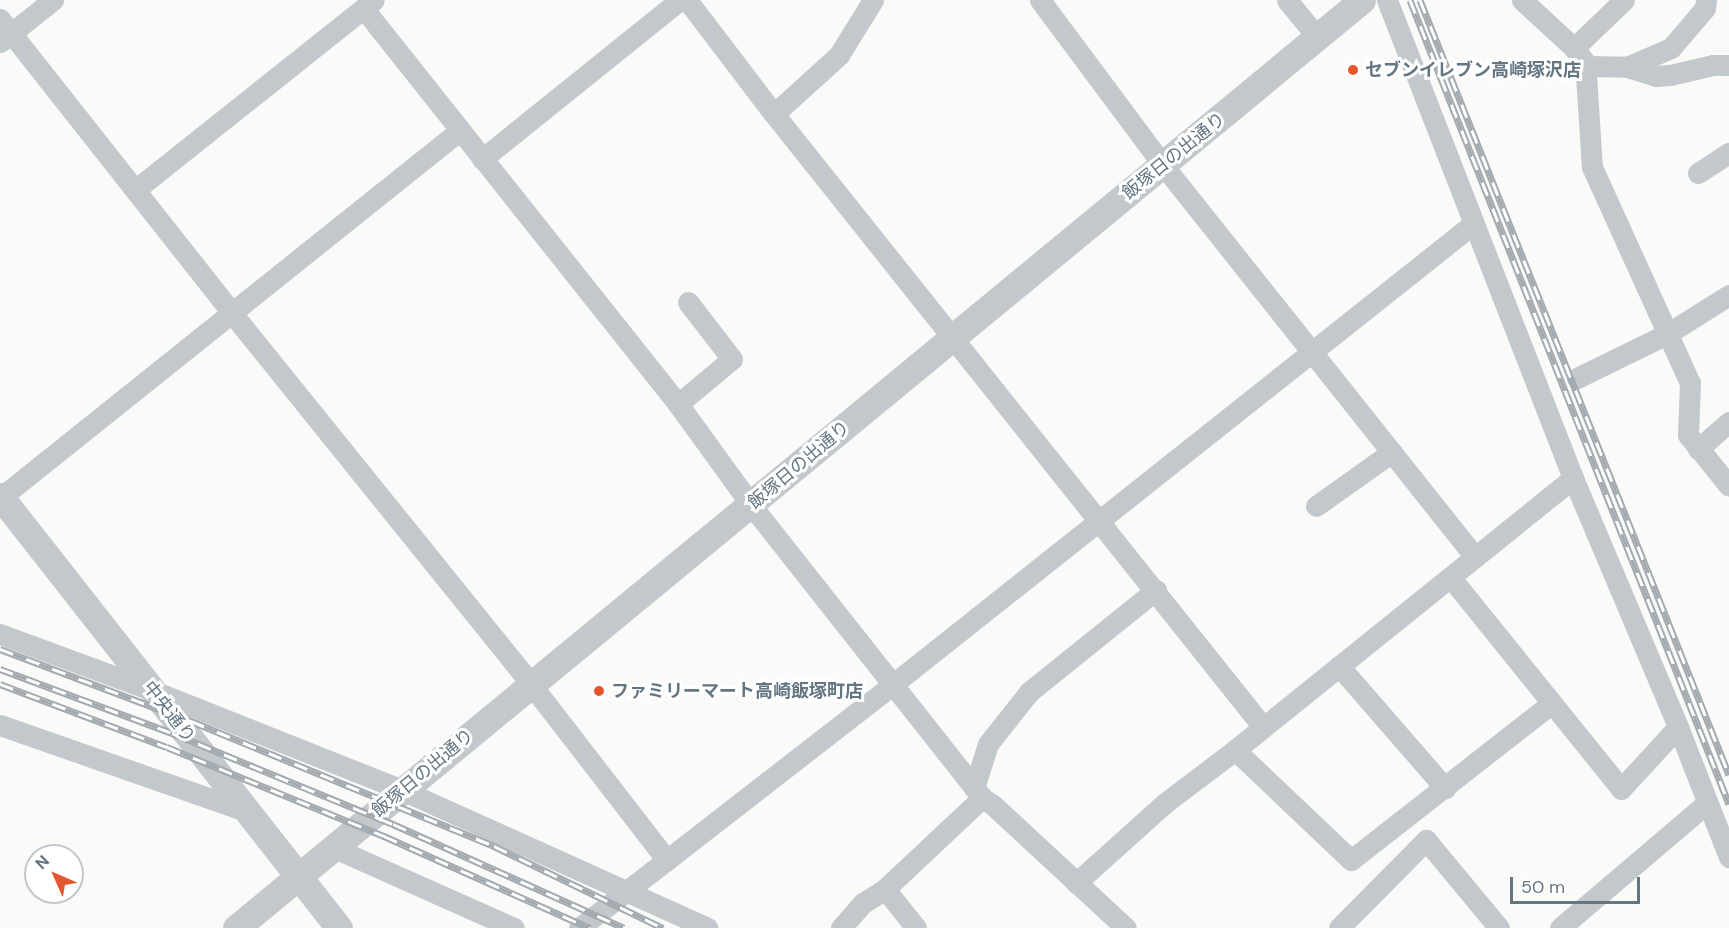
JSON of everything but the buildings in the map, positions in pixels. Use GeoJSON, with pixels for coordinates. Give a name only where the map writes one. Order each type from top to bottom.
{"type":"FeatureCollection","features":[{"type":"Feature","properties":{"kind":"street"},"geometry":{"type":"LineString","coordinates":[[52,0],[4,31],[135,190],[530,684],[667,860]]}},
{"type":"Feature","properties":{"kind":"street"},"geometry":{"type":"LineString","coordinates":[[482,159],[680,0]]}},
{"type":"Feature","properties":{"kind":"street"},"geometry":{"type":"LineString","coordinates":[[687,0],[774,114],[1263,727]]}},
{"type":"Feature","properties":{"kind":"street"},"geometry":{"type":"LineString","coordinates":[[774,114],[839,55],[873,0]]}},
{"type":"Feature","properties":{"kind":"street"},"geometry":{"type":"LineString","coordinates":[[1040,0],[1163,165],[1475,557]]}},
{"type":"Feature","properties":{"kind":"street"},"geometry":{"type":"LineString","coordinates":[[1287,0],[1318,38]]}},
{"type":"Feature","properties":{"kind":"street","name":"飯塚日の出通り"},"geometry":{"type":"LineString","coordinates":[[236,928],[1362,0]]}},
{"type":"Feature","properties":{"kind":"street"},"geometry":{"type":"LineString","coordinates":[[1387,0],[1573,478],[1678,727],[1729,857]]}},
{"type":"Feature","properties":{"kind":"street"},"geometry":{"type":"LineString","coordinates":[[1522,0],[1574,48],[1588,66]]}},
{"type":"Feature","properties":{"kind":"street"},"geometry":{"type":"LineString","coordinates":[[1574,48],[1624,0]]}},
{"type":"Feature","properties":{"kind":"street"},"geometry":{"type":"LineString","coordinates":[[1627,67],[1671,48],[1705,8],[1706,0]]}},
{"type":"Feature","properties":{"kind":"street"},"geometry":{"type":"LineString","coordinates":[[135,190],[369,4],[459,131],[678,404],[751,505],[978,793],[1126,928]]}},
{"type":"Feature","properties":{"kind":"street"},"geometry":{"type":"LineString","coordinates":[[1588,66],[1627,67],[1656,76],[1713,65],[1729,65]]}},
{"type":"Feature","properties":{"kind":"street"},"geometry":{"type":"LineString","coordinates":[[1588,66],[1586,75],[1592,167],[1690,383],[1688,435],[1729,486]]}},
{"type":"Feature","properties":{"kind":"street"},"geometry":{"type":"LineString","coordinates":[[0,497],[459,131]]}},
{"type":"Feature","properties":{"kind":"street"},"geometry":{"type":"LineString","coordinates":[[1698,173],[1729,153]]}},
{"type":"Feature","properties":{"kind":"street"},"geometry":{"type":"LineString","coordinates":[[579,928],[892,685],[1473,224]]}},
{"type":"Feature","properties":{"kind":"street"},"geometry":{"type":"LineString","coordinates":[[1577,378],[1666,334],[1729,295]]}},
{"type":"Feature","properties":{"kind":"street"},"geometry":{"type":"LineString","coordinates":[[678,404],[732,359],[688,302]]}},
{"type":"Feature","properties":{"kind":"street"},"geometry":{"type":"LineString","coordinates":[[1698,449],[1729,422]]}},
{"type":"Feature","properties":{"kind":"street"},"geometry":{"type":"LineString","coordinates":[[1316,506],[1392,452]]}},
{"type":"Feature","properties":{"kind":"street"},"geometry":{"type":"LineString","coordinates":[[1076,883],[1164,803],[1235,750],[1573,478]]}},
{"type":"Feature","properties":{"kind":"street","name":"中央通り"},"geometry":{"type":"LineString","coordinates":[[0,497],[339,928]]}},
{"type":"Feature","properties":{"kind":"street"},"geometry":{"type":"LineString","coordinates":[[1451,578],[1621,789],[1678,727]]}},
{"type":"Feature","properties":{"kind":"street"},"geometry":{"type":"LineString","coordinates":[[842,928],[863,903],[885,889],[978,793],[988,744],[1029,692],[1156,590]]}},
{"type":"Feature","properties":{"kind":"street"},"geometry":{"type":"LineString","coordinates":[[0,634],[151,690],[402,790],[707,928]]}},
{"type":"Feature","properties":{"kind":"street"},"geometry":{"type":"LineString","coordinates":[[1340,666],[1445,788]]}},
{"type":"Feature","properties":{"kind":"street"},"geometry":{"type":"LineString","coordinates":[[1235,750],[1351,860],[1551,704]]}},
{"type":"Feature","properties":{"kind":"street"},"geometry":{"type":"LineString","coordinates":[[0,724],[248,812]]}},
{"type":"Feature","properties":{"kind":"street"},"geometry":{"type":"LineString","coordinates":[[1560,928],[1707,803]]}},
{"type":"Feature","properties":{"kind":"street"},"geometry":{"type":"LineString","coordinates":[[1407,817],[1499,928]]}},
{"type":"Feature","properties":{"kind":"street"},"geometry":{"type":"LineString","coordinates":[[1339,928],[1426,840]]}},
{"type":"Feature","properties":{"kind":"street"},"geometry":{"type":"LineString","coordinates":[[332,848],[514,928]]}},
{"type":"Feature","properties":{"kind":"street"},"geometry":{"type":"LineString","coordinates":[[885,889],[916,928]]}},
{"type":"Feature","properties":{"kind":"railway"},"geometry":{"type":"LineString","coordinates":[[1410,0],[1729,804]]}},
{"type":"Feature","properties":{"kind":"railway"},"geometry":{"type":"LineString","coordinates":[[1420,0],[1729,775]]}},
{"type":"Feature","properties":{"kind":"railway"},"geometry":{"type":"LineString","coordinates":[[0,649],[191,721],[494,846],[663,928]]}},
{"type":"Feature","properties":{"kind":"railway"},"geometry":{"type":"LineString","coordinates":[[0,669],[172,733],[393,824],[624,928]]}},
{"type":"Feature","properties":{"kind":"railway"},"geometry":{"type":"LineString","coordinates":[[0,684],[167,747],[384,836],[590,928]]}},
{"type":"Feature","properties":{"kind":"place","name":"セブンイレブン高崎塚沢店"},"geometry":{"type":"Point","coordinates":[1353,70]}},
{"type":"Feature","properties":{"kind":"place","name":"ファミリーマート高崎飯塚町店"},"geometry":{"type":"Point","coordinates":[599,691]}}]}
